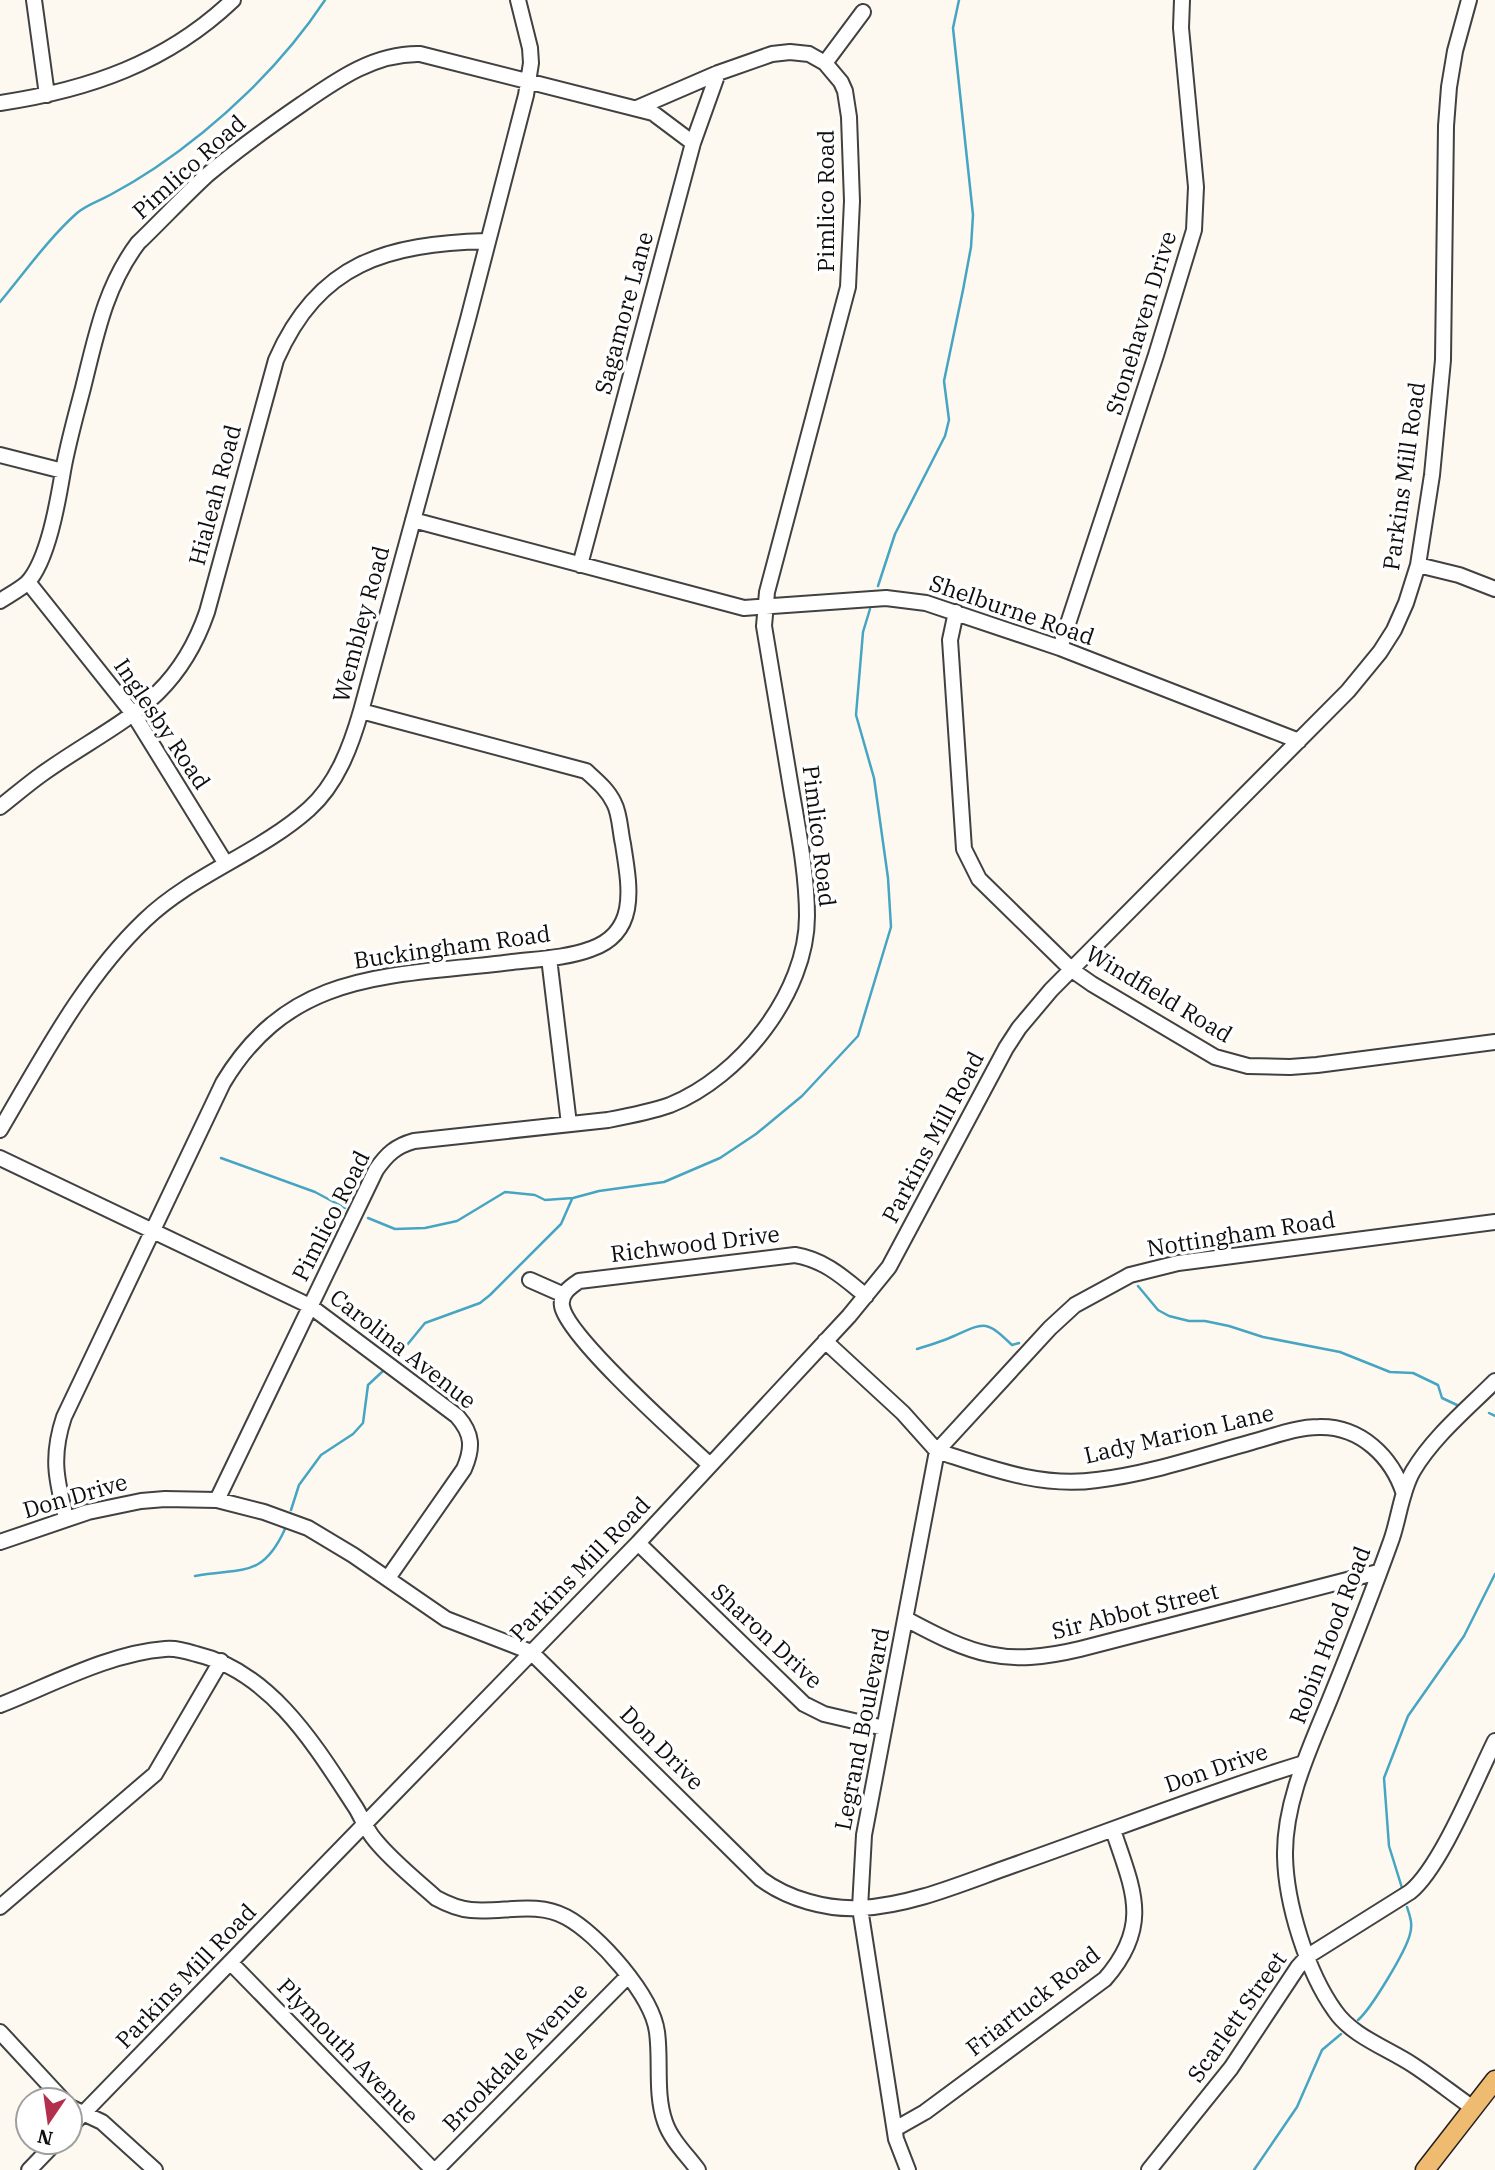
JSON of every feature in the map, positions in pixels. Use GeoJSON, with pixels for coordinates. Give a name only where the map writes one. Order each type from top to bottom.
{"type":"FeatureCollection","features":[{"type":"Feature","properties":{"kind":"main road"},"geometry":{"type":"LineString","coordinates":[[1425,2170],[1495,2080]]}},
{"type":"Feature","properties":{"kind":"street"},"geometry":{"type":"LineString","coordinates":[[34,0],[47,95]]}},
{"type":"Feature","properties":{"kind":"street"},"geometry":{"type":"LineString","coordinates":[[0,103],[47,95],[97,82],[147,60],[202,27],[233,0]]}},
{"type":"Feature","properties":{"kind":"street","name":"Wembley Road"},"geometry":{"type":"LineString","coordinates":[[0,1130],[83,995],[117,948],[164,905],[287,826],[310,808],[343,760],[361,711],[528,82],[530,48],[518,0]]}},
{"type":"Feature","properties":{"kind":"street","name":"Stonehaven Drive"},"geometry":{"type":"LineString","coordinates":[[1060,648],[1194,230],[1196,187],[1181,28],[1182,0]]}},
{"type":"Feature","properties":{"kind":"street","name":"Parkins Mill Road"},"geometry":{"type":"LineString","coordinates":[[84,2102],[231,1963],[638,1543],[866,1296],[889,1267],[1019,1028],[1051,990],[1348,691],[1380,652],[1406,603],[1418,565],[1432,475],[1443,360],[1448,100],[1455,51],[1469,0]]}},
{"type":"Feature","properties":{"kind":"street"},"geometry":{"type":"LineString","coordinates":[[637,107],[772,54],[809,54],[825,63],[863,12]]}},
{"type":"Feature","properties":{"kind":"street","name":"Pimlico Road"},"geometry":{"type":"LineString","coordinates":[[28,582],[52,526],[103,309],[118,272],[138,243],[205,178],[233,154],[325,88],[372,62],[402,54],[419,54],[637,107],[662,117],[693,143]]}},
{"type":"Feature","properties":{"kind":"street","name":"Pimlico Road"},"geometry":{"type":"LineString","coordinates":[[217,1500],[376,1170],[394,1149],[414,1141],[569,1124],[638,1114],[671,1104],[723,1073],[746,1053],[768,1026],[798,965],[806,932],[806,901],[799,838],[764,626],[766,606],[848,287],[852,201],[849,117],[841,82],[825,63]]}},
{"type":"Feature","properties":{"kind":"street","name":"Sagamore Lane"},"geometry":{"type":"LineString","coordinates":[[580,565],[693,143],[718,74]]}},
{"type":"Feature","properties":{"kind":"street","name":"Hialeah Road"},"geometry":{"type":"LineString","coordinates":[[0,807],[42,774],[134,715],[159,693],[181,666],[200,633],[276,360],[299,318],[330,284],[352,269],[379,256],[428,244],[487,241]]}},
{"type":"Feature","properties":{"kind":"street"},"geometry":{"type":"LineString","coordinates":[[0,455],[64,471]]}},
{"type":"Feature","properties":{"kind":"street","name":"Shelburne Road"},"geometry":{"type":"LineString","coordinates":[[413,520],[744,608],[886,598],[909,599],[956,612],[1060,648],[1299,741]]}},
{"type":"Feature","properties":{"kind":"street"},"geometry":{"type":"LineString","coordinates":[[1418,565],[1459,575],[1495,589]]}},
{"type":"Feature","properties":{"kind":"street"},"geometry":{"type":"LineString","coordinates":[[0,601],[28,582]]}},
{"type":"Feature","properties":{"kind":"street","name":"Inglesby Road"},"geometry":{"type":"LineString","coordinates":[[28,582],[134,715],[226,864]]}},
{"type":"Feature","properties":{"kind":"street","name":"Windfield Road"},"geometry":{"type":"LineString","coordinates":[[956,612],[950,640],[959,808],[964,849],[979,878],[1072,970],[1215,1057],[1248,1066],[1317,1065],[1495,1042]]}},
{"type":"Feature","properties":{"kind":"street","name":"Buckingham Road"},"geometry":{"type":"LineString","coordinates":[[66,1518],[55,1465],[58,1437],[64,1417],[223,1083],[236,1061],[274,1021],[294,1007],[331,989],[371,979],[549,958],[590,950],[614,934],[628,910],[629,884],[616,806],[610,795],[586,771],[361,711]]}},
{"type":"Feature","properties":{"kind":"street"},"geometry":{"type":"LineString","coordinates":[[549,958],[569,1124]]}},
{"type":"Feature","properties":{"kind":"street","name":"Carolina Avenue"},"geometry":{"type":"LineString","coordinates":[[0,1158],[310,1306],[457,1416],[467,1427],[471,1438],[469,1458],[388,1578]]}},
{"type":"Feature","properties":{"kind":"street","name":"Nottingham Road"},"geometry":{"type":"LineString","coordinates":[[937,1451],[1050,1328],[1075,1305],[1129,1275],[1178,1264],[1495,1222]]}},
{"type":"Feature","properties":{"kind":"street","name":"Richwood Drive"},"geometry":{"type":"LineString","coordinates":[[564,1295],[579,1281],[795,1255],[825,1264],[866,1296]]}},
{"type":"Feature","properties":{"kind":"street"},"geometry":{"type":"LineString","coordinates":[[530,1280],[564,1295],[562,1306],[567,1320],[650,1409],[710,1465]]}},
{"type":"Feature","properties":{"kind":"street"},"geometry":{"type":"LineString","coordinates":[[825,1341],[903,1413],[937,1451]]}},
{"type":"Feature","properties":{"kind":"street","name":"Robin Hood Road"},"geometry":{"type":"LineString","coordinates":[[1473,2108],[1413,2065],[1343,2021],[1330,2003],[1308,1956],[1293,1909],[1285,1854],[1292,1809],[1304,1763],[1391,1541],[1414,1469],[1452,1422],[1495,1381]]}},
{"type":"Feature","properties":{"kind":"street","name":"Lady Marion Lane"},"geometry":{"type":"LineString","coordinates":[[937,1451],[1017,1476],[1042,1481],[1074,1482],[1132,1473],[1293,1431],[1320,1427],[1346,1431],[1368,1442],[1392,1467],[1404,1494]]}},
{"type":"Feature","properties":{"kind":"street","name":"Legrand Boulevard"},"geometry":{"type":"LineString","coordinates":[[908,2170],[901,2155],[895,2129],[860,1908],[864,1835],[937,1451]]}},
{"type":"Feature","properties":{"kind":"street","name":"Don Drive"},"geometry":{"type":"LineString","coordinates":[[0,1542],[66,1518],[141,1501],[217,1500],[264,1511],[308,1528],[354,1555],[446,1619],[531,1652],[761,1879],[777,1891],[799,1899],[839,1907],[860,1908],[897,1903],[938,1891],[1304,1763]]}},
{"type":"Feature","properties":{"kind":"street","name":"Sharon Drive"},"geometry":{"type":"LineString","coordinates":[[638,1543],[804,1704],[824,1714],[884,1728]]}},
{"type":"Feature","properties":{"kind":"street","name":"Sir Abbot Street"},"geometry":{"type":"LineString","coordinates":[[906,1619],[953,1644],[978,1653],[1033,1658],[1080,1649],[1378,1572]]}},
{"type":"Feature","properties":{"kind":"street"},"geometry":{"type":"LineString","coordinates":[[0,1705],[132,1654],[169,1648],[220,1661],[253,1680],[298,1725],[374,1839],[436,1898],[447,1904],[472,1910],[537,1909],[566,1917],[595,1940],[628,1976],[642,1993],[654,2021],[662,2110],[666,2124],[698,2170]]}},
{"type":"Feature","properties":{"kind":"street"},"geometry":{"type":"LineString","coordinates":[[0,1907],[155,1774],[220,1661]]}},
{"type":"Feature","properties":{"kind":"street","name":"Scarlett Street"},"geometry":{"type":"LineString","coordinates":[[1149,2170],[1231,2068],[1291,1977],[1308,1956],[1403,1897],[1421,1881],[1452,1828],[1495,1741]]}},
{"type":"Feature","properties":{"kind":"street","name":"Friartuck Road"},"geometry":{"type":"LineString","coordinates":[[895,2129],[925,2112],[1105,1979],[1115,1968],[1128,1948],[1135,1905],[1132,1886],[1113,1830]]}},
{"type":"Feature","properties":{"kind":"street","name":"Plymouth Avenue"},"geometry":{"type":"LineString","coordinates":[[231,1963],[434,2170]]}},
{"type":"Feature","properties":{"kind":"street","name":"Brookdale Avenue"},"geometry":{"type":"LineString","coordinates":[[434,2170],[628,1976]]}},
{"type":"Feature","properties":{"kind":"street"},"geometry":{"type":"LineString","coordinates":[[0,2032],[50,2086]]}},
{"type":"Feature","properties":{"kind":"street"},"geometry":{"type":"LineString","coordinates":[[84,2114],[102,2122],[155,2170]]}},
{"type":"Feature","properties":{"kind":"street"},"geometry":{"type":"LineString","coordinates":[[29,2170],[42,2156]]}},
{"type":"Feature","properties":{"kind":"waterway"},"geometry":{"type":"LineString","coordinates":[[0,302],[46,245],[77,213],[155,168],[226,113],[269,70],[325,0]]}},
{"type":"Feature","properties":{"kind":"waterway"},"geometry":{"type":"LineString","coordinates":[[878,586],[895,534],[945,436],[949,420],[944,381],[971,247],[973,215],[953,28],[959,0]]}},
{"type":"Feature","properties":{"kind":"waterway"},"geometry":{"type":"LineString","coordinates":[[368,1218],[395,1229],[425,1228],[457,1221],[505,1192],[535,1195],[545,1200],[573,1198],[599,1191],[664,1182],[720,1158],[756,1134],[802,1096],[858,1036],[891,927],[888,878],[874,778],[856,715],[863,632],[870,609]]}},
{"type":"Feature","properties":{"kind":"waterway"},"geometry":{"type":"LineString","coordinates":[[221,1158],[315,1192],[345,1208]]}},
{"type":"Feature","properties":{"kind":"waterway"},"geometry":{"type":"LineString","coordinates":[[398,1356],[425,1323],[480,1303],[490,1295],[561,1224],[572,1199]]}},
{"type":"Feature","properties":{"kind":"waterway"},"geometry":{"type":"LineString","coordinates":[[1138,1286],[1158,1310],[1169,1316],[1229,1326],[1263,1337],[1340,1352],[1390,1372],[1413,1373],[1438,1385],[1442,1398],[1457,1405]]}},
{"type":"Feature","properties":{"kind":"waterway"},"geometry":{"type":"LineString","coordinates":[[917,1349],[979,1326],[990,1327],[1012,1345],[1019,1343]]}},
{"type":"Feature","properties":{"kind":"waterway"},"geometry":{"type":"LineString","coordinates":[[291,1510],[299,1485],[321,1455],[353,1434],[363,1423],[368,1385],[383,1371]]}},
{"type":"Feature","properties":{"kind":"waterway"},"geometry":{"type":"LineString","coordinates":[[1489,1413],[1495,1416]]}},
{"type":"Feature","properties":{"kind":"waterway"},"geometry":{"type":"LineString","coordinates":[[195,1576],[237,1571],[258,1564],[268,1557],[285,1529]]}},
{"type":"Feature","properties":{"kind":"waterway"},"geometry":{"type":"LineString","coordinates":[[1402,1888],[1389,1846],[1384,1778],[1408,1716],[1464,1636],[1495,1574]]}},
{"type":"Feature","properties":{"kind":"waterway"},"geometry":{"type":"LineString","coordinates":[[1358,2020],[1379,1992],[1407,1942],[1411,1927],[1407,1907]]}},
{"type":"Feature","properties":{"kind":"waterway"},"geometry":{"type":"LineString","coordinates":[[1254,2170],[1297,2107],[1322,2050],[1341,2034]]}}]}
